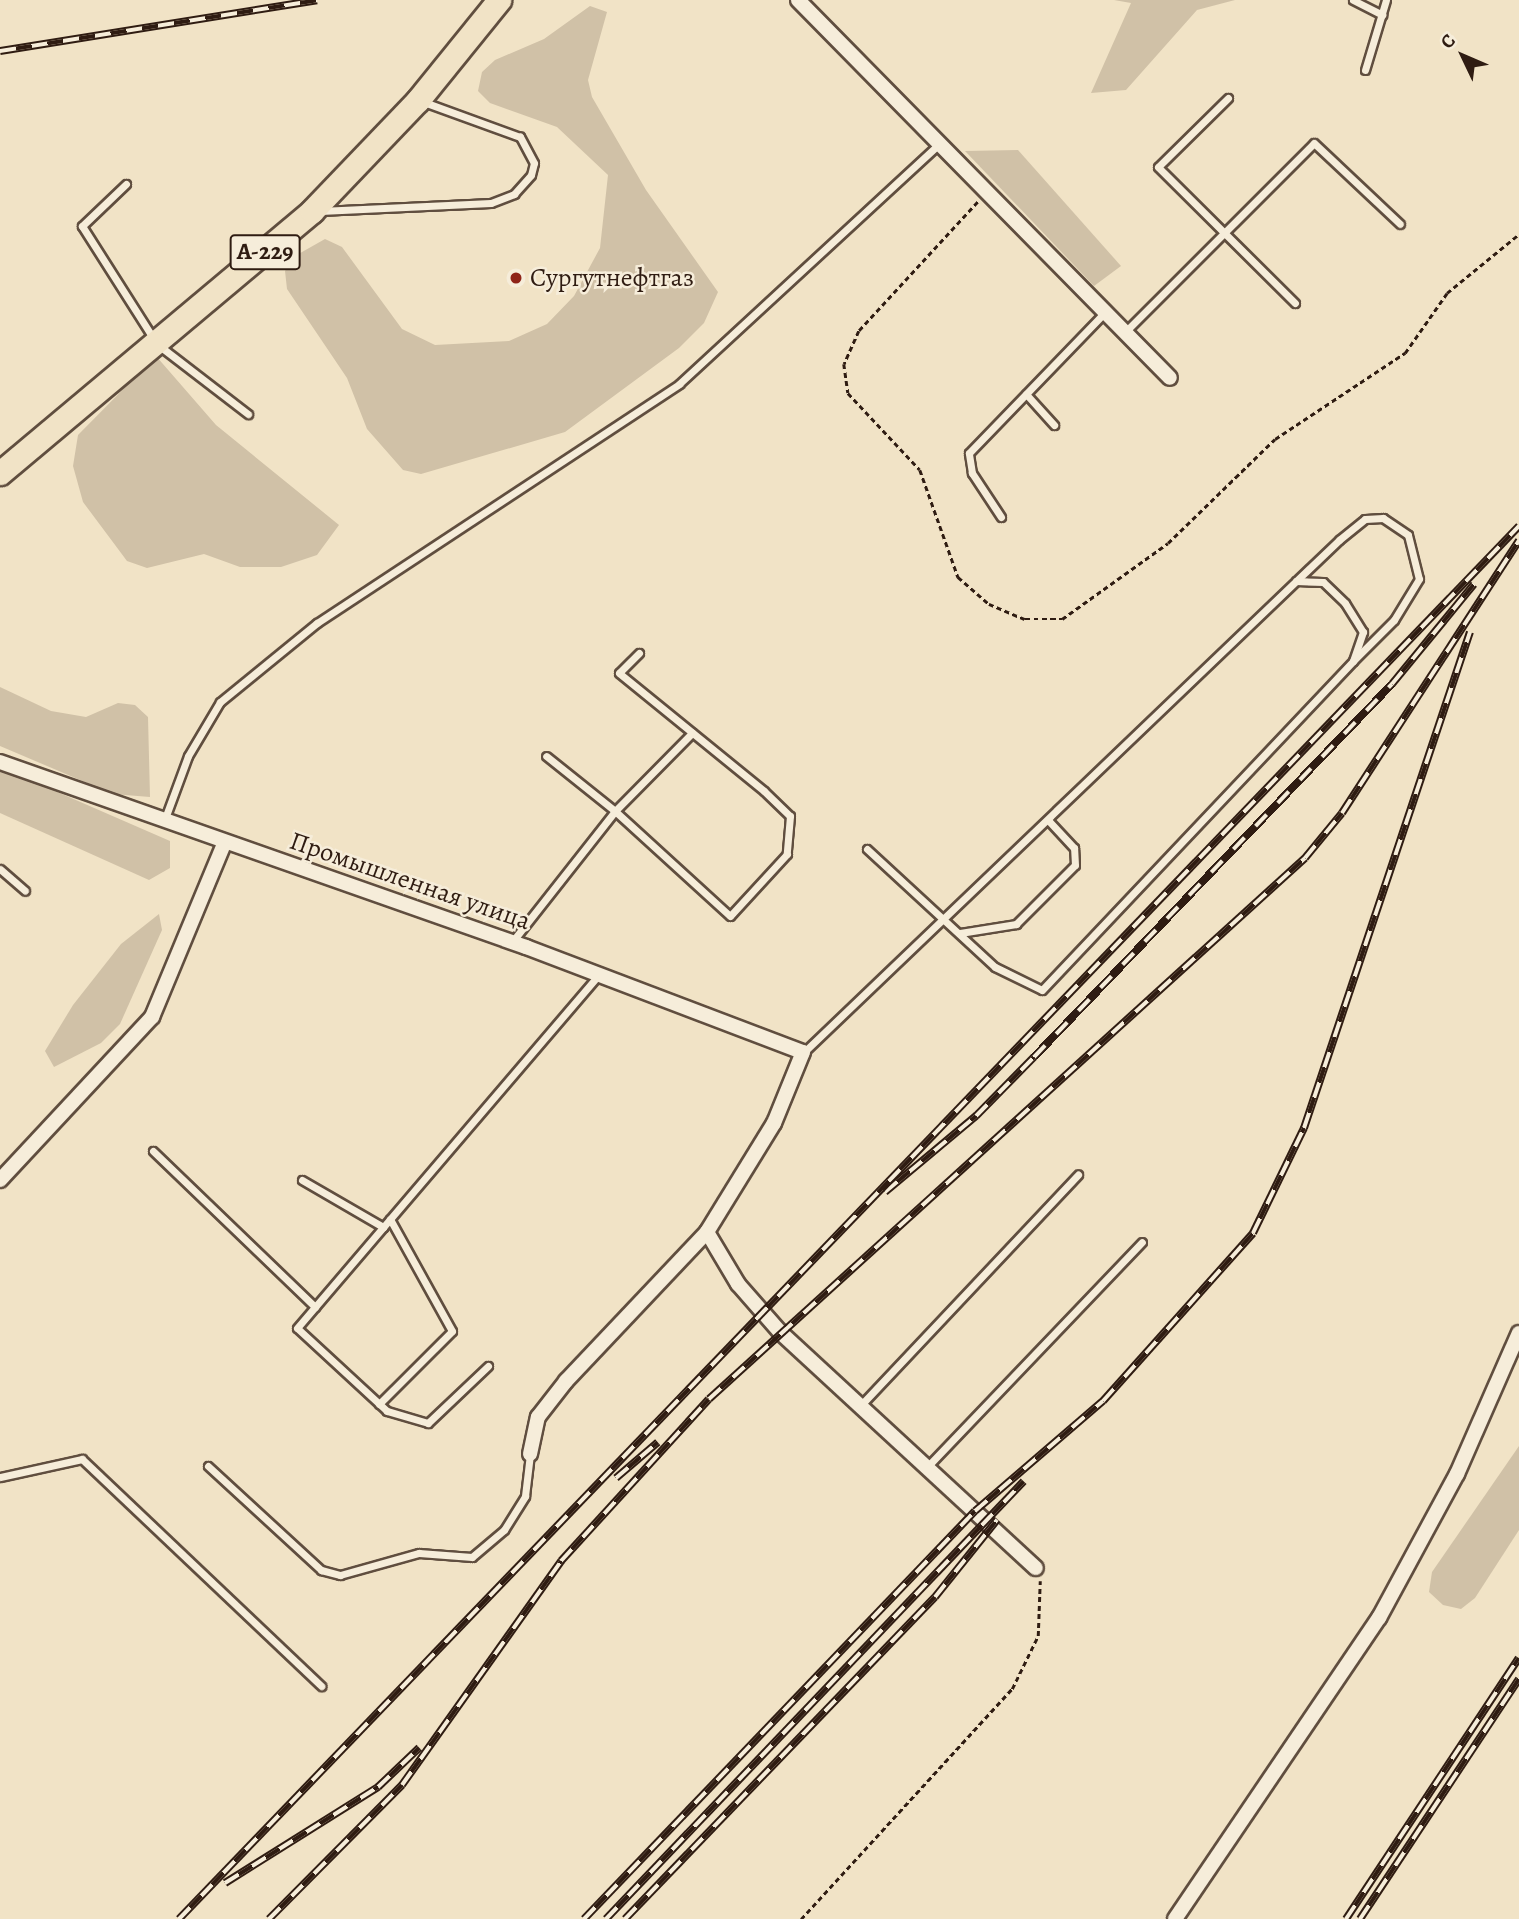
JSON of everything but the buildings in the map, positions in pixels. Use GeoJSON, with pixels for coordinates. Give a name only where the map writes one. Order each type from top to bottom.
{"type":"FeatureCollection","features":[{"type":"Feature","properties":{"kind":"highway","name":"А-229"},"geometry":{"type":"LineString","coordinates":[[0,473],[158,344],[312,211],[418,100],[499,0]]}},
{"type":"Feature","properties":{"kind":"street"},"geometry":{"type":"LineString","coordinates":[[798,0],[1170,377]]}},
{"type":"Feature","properties":{"kind":"street","name":"Промышленная улица"},"geometry":{"type":"LineString","coordinates":[[0,762],[224,844],[512,942],[803,1052]]}},
{"type":"Feature","properties":{"kind":"street"},"geometry":{"type":"LineString","coordinates":[[0,1180],[152,1017],[224,844]]}},
{"type":"Feature","properties":{"kind":"street"},"geometry":{"type":"LineString","coordinates":[[530,1454],[538,1417],[566,1381],[707,1232],[774,1123],[803,1052]]}},
{"type":"Feature","properties":{"kind":"street"},"geometry":{"type":"LineString","coordinates":[[707,1232],[738,1284],[860,1406],[1036,1568]]}},
{"type":"Feature","properties":{"kind":"street"},"geometry":{"type":"LineString","coordinates":[[1175,1919],[1380,1618],[1457,1474],[1519,1333]]}},
{"type":"Feature","properties":{"kind":"lane"},"geometry":{"type":"LineString","coordinates":[[1353,0],[1382,15]]}},
{"type":"Feature","properties":{"kind":"lane"},"geometry":{"type":"LineString","coordinates":[[1365,70],[1386,0]]}},
{"type":"Feature","properties":{"kind":"lane"},"geometry":{"type":"LineString","coordinates":[[1228,98],[1158,167],[1294,303]]}},
{"type":"Feature","properties":{"kind":"lane"},"geometry":{"type":"LineString","coordinates":[[312,211],[491,203],[514,194],[531,175],[534,163],[520,137],[418,100]]}},
{"type":"Feature","properties":{"kind":"lane"},"geometry":{"type":"LineString","coordinates":[[164,822],[188,756],[219,702],[317,623],[680,384],[939,143]]}},
{"type":"Feature","properties":{"kind":"lane"},"geometry":{"type":"LineString","coordinates":[[1125,332],[1314,143],[1400,224]]}},
{"type":"Feature","properties":{"kind":"lane"},"geometry":{"type":"LineString","coordinates":[[126,184],[82,226],[158,344],[248,414]]}},
{"type":"Feature","properties":{"kind":"lane"},"geometry":{"type":"LineString","coordinates":[[1001,517],[972,472],[968,453],[1105,312]]}},
{"type":"Feature","properties":{"kind":"lane"},"geometry":{"type":"LineString","coordinates":[[1026,394],[1054,425]]}},
{"type":"Feature","properties":{"kind":"lane"},"geometry":{"type":"LineString","coordinates":[[803,1052],[947,920],[1296,581],[1365,519],[1383,518],[1408,535],[1419,564],[1411,598],[1042,990],[995,967],[947,920],[867,849]]}},
{"type":"Feature","properties":{"kind":"lane"},"geometry":{"type":"LineString","coordinates":[[1296,581],[1323,582],[1345,603],[1363,632],[1353,661]]}},
{"type":"Feature","properties":{"kind":"lane"},"geometry":{"type":"LineString","coordinates":[[546,756],[615,811],[730,916],[787,854],[790,816],[619,673],[639,653]]}},
{"type":"Feature","properties":{"kind":"lane"},"geometry":{"type":"LineString","coordinates":[[512,942],[615,811],[692,733]]}},
{"type":"Feature","properties":{"kind":"lane"},"geometry":{"type":"LineString","coordinates":[[960,933],[1016,924],[1075,865],[1074,848],[1048,820]]}},
{"type":"Feature","properties":{"kind":"lane"},"geometry":{"type":"LineString","coordinates":[[0,869],[25,891]]}},
{"type":"Feature","properties":{"kind":"lane"},"geometry":{"type":"LineString","coordinates":[[488,1366],[428,1423],[379,1404],[297,1328],[598,974]]}},
{"type":"Feature","properties":{"kind":"lane"},"geometry":{"type":"LineString","coordinates":[[153,1152],[315,1307]]}},
{"type":"Feature","properties":{"kind":"lane"},"geometry":{"type":"LineString","coordinates":[[860,1406],[1078,1175]]}},
{"type":"Feature","properties":{"kind":"lane"},"geometry":{"type":"LineString","coordinates":[[302,1180],[383,1227]]}},
{"type":"Feature","properties":{"kind":"lane"},"geometry":{"type":"LineString","coordinates":[[379,1404],[452,1331],[390,1219]]}},
{"type":"Feature","properties":{"kind":"lane"},"geometry":{"type":"LineString","coordinates":[[927,1467],[1142,1242]]}},
{"type":"Feature","properties":{"kind":"lane"},"geometry":{"type":"LineString","coordinates":[[208,1466],[321,1570],[340,1575],[419,1553],[472,1558],[504,1530],[525,1496],[530,1454]]}},
{"type":"Feature","properties":{"kind":"lane"},"geometry":{"type":"LineString","coordinates":[[0,1477],[82,1459],[321,1686]]}},
{"type":"Feature","properties":{"kind":"path"},"geometry":{"type":"LineString","coordinates":[[987,192],[859,331],[844,364],[848,393],[920,470],[958,577],[989,604],[1025,619],[1062,619],[1168,543],[1275,439],[1405,352],[1447,293],[1519,233]]}},
{"type":"Feature","properties":{"kind":"path"},"geometry":{"type":"LineString","coordinates":[[801,1919],[1012,1689],[1038,1636],[1044,1594],[1036,1568]]}},
{"type":"Feature","properties":{"kind":"shaded area"},"geometry":{"type":"Polygon","coordinates":[[[1114,0],[1235,0],[1197,10],[1126,90],[1091,93],[1131,3],[1114,0]]]}},
{"type":"Feature","properties":{"kind":"shaded area"},"geometry":{"type":"Polygon","coordinates":[[[590,6],[607,12],[588,80],[592,97],[646,190],[718,292],[704,323],[679,348],[565,432],[421,474],[403,470],[367,429],[347,378],[287,289],[285,271],[295,256],[325,239],[342,247],[402,329],[435,345],[509,341],[547,324],[574,296],[600,248],[608,175],[557,127],[490,103],[478,91],[482,72],[495,60],[544,39],[590,6]]]}},
{"type":"Feature","properties":{"kind":"shaded area"},"geometry":{"type":"Polygon","coordinates":[[[1018,150],[1121,266],[1094,286],[965,151],[1018,150]]]}},
{"type":"Feature","properties":{"kind":"shaded area"},"geometry":{"type":"Polygon","coordinates":[[[156,356],[216,425],[339,525],[317,555],[281,567],[240,567],[204,554],[147,568],[127,561],[83,502],[73,466],[78,435],[156,356]]]}},
{"type":"Feature","properties":{"kind":"shaded area"},"geometry":{"type":"Polygon","coordinates":[[[0,687],[51,711],[86,717],[118,703],[135,705],[148,717],[150,797],[113,794],[0,746],[0,687]]]}},
{"type":"Feature","properties":{"kind":"shaded area"},"geometry":{"type":"Polygon","coordinates":[[[0,767],[170,841],[170,868],[149,880],[0,813],[0,767]]]}},
{"type":"Feature","properties":{"kind":"shaded area"},"geometry":{"type":"Polygon","coordinates":[[[159,914],[162,930],[120,1024],[101,1043],[54,1067],[45,1051],[73,1005],[121,944],[159,914]]]}},
{"type":"Feature","properties":{"kind":"shaded area"},"geometry":{"type":"Polygon","coordinates":[[[1519,1446],[1519,1530],[1475,1598],[1461,1609],[1443,1605],[1429,1592],[1432,1572],[1519,1446]]]}},
{"type":"Feature","properties":{"kind":"railway"},"geometry":{"type":"LineString","coordinates":[[0,51],[317,0]]}},
{"type":"Feature","properties":{"kind":"railway"},"geometry":{"type":"LineString","coordinates":[[179,1919],[1519,526]]}},
{"type":"Feature","properties":{"kind":"railway"},"geometry":{"type":"LineString","coordinates":[[269,1919],[402,1785],[561,1561],[709,1399],[1305,858],[1342,813],[1519,540]]}},
{"type":"Feature","properties":{"kind":"railway"},"geometry":{"type":"LineString","coordinates":[[885,1192],[976,1116],[1034,1057],[1392,684],[1474,584]]}},
{"type":"Feature","properties":{"kind":"railway"},"geometry":{"type":"LineString","coordinates":[[584,1919],[975,1511],[1103,1401],[1253,1233],[1304,1128],[1470,632]]}},
{"type":"Feature","properties":{"kind":"railway"},"geometry":{"type":"LineString","coordinates":[[616,1478],[658,1442]]}},
{"type":"Feature","properties":{"kind":"railway"},"geometry":{"type":"LineString","coordinates":[[606,1919],[1024,1481]]}},
{"type":"Feature","properties":{"kind":"railway"},"geometry":{"type":"LineString","coordinates":[[625,1919],[935,1597],[997,1520]]}},
{"type":"Feature","properties":{"kind":"railway"},"geometry":{"type":"LineString","coordinates":[[1346,1919],[1519,1658]]}},
{"type":"Feature","properties":{"kind":"railway"},"geometry":{"type":"LineString","coordinates":[[1360,1919],[1519,1679]]}},
{"type":"Feature","properties":{"kind":"railway"},"geometry":{"type":"LineString","coordinates":[[225,1883],[378,1787],[419,1748]]}},
{"type":"Feature","properties":{"kind":"place","name":"Сургутнефтгаз"},"geometry":{"type":"Point","coordinates":[516,278]}}]}
